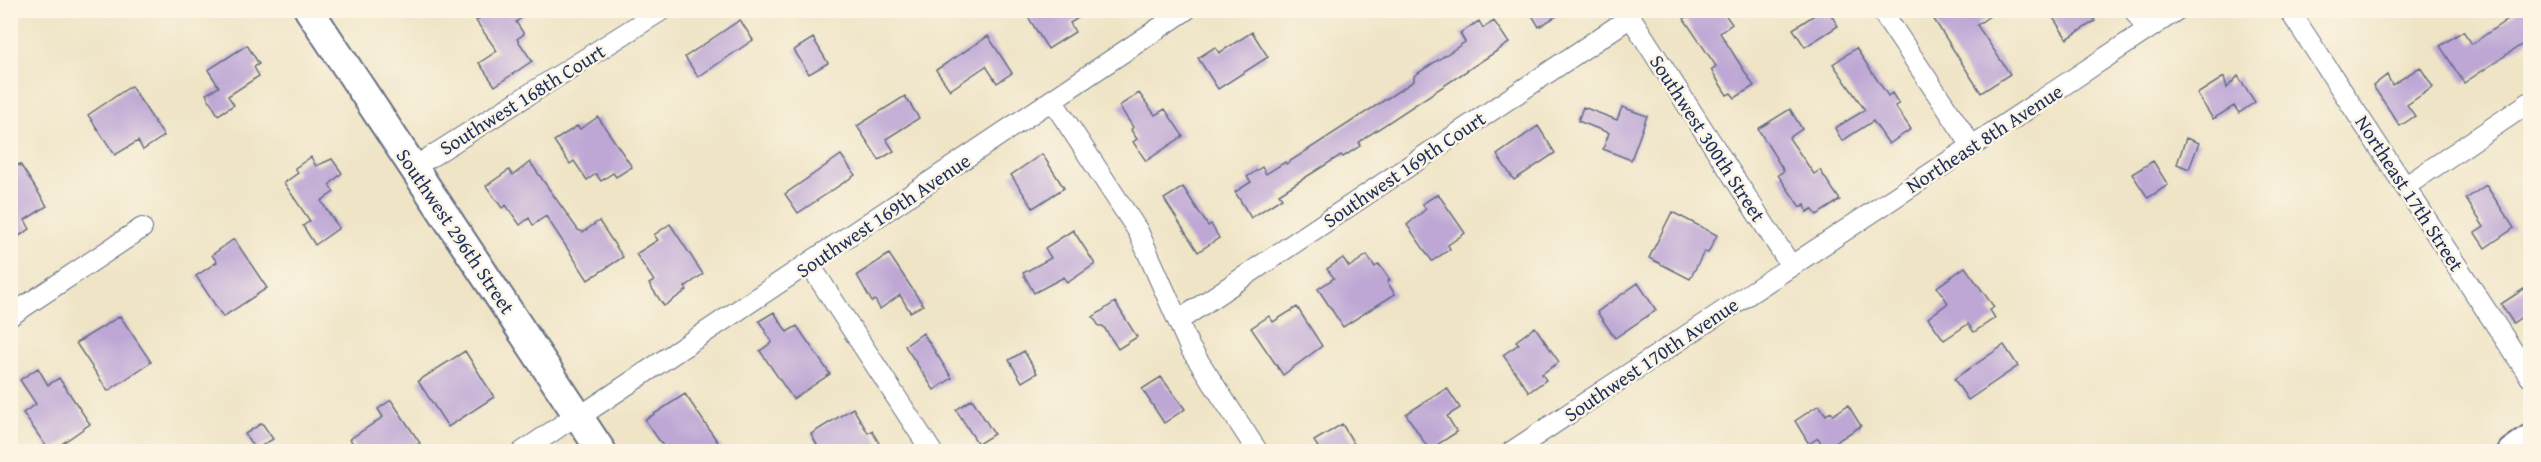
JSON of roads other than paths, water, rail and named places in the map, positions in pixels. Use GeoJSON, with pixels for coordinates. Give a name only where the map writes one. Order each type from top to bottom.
{"type":"FeatureCollection","features":[{"type":"Feature","properties":{"kind":"street","name":"Southwest 296th Street"},"geometry":{"type":"LineString","coordinates":[[309,10],[602,452]]}},
{"type":"Feature","properties":{"kind":"street","name":"Southwest 168th Court"},"geometry":{"type":"LineString","coordinates":[[413,168],[662,10]]}},
{"type":"Feature","properties":{"kind":"street","name":"Southwest 169th Avenue"},"geometry":{"type":"LineString","coordinates":[[522,452],[810,265],[1186,10]]}},
{"type":"Feature","properties":{"kind":"street"},"geometry":{"type":"LineString","coordinates":[[1881,10],[1972,146]]}},
{"type":"Feature","properties":{"kind":"street"},"geometry":{"type":"LineString","coordinates":[[2134,10],[2147,30]]}},
{"type":"Feature","properties":{"kind":"street","name":"Northeast 8th Avenue"},"geometry":{"type":"LineString","coordinates":[[1791,266],[2177,10]]}},
{"type":"Feature","properties":{"kind":"street","name":"Northeast 17th Street"},"geometry":{"type":"LineString","coordinates":[[2289,10],[2530,377]]}},
{"type":"Feature","properties":{"kind":"street","name":"Southwest 300th Street"},"geometry":{"type":"LineString","coordinates":[[1628,14],[1791,266]]}},
{"type":"Feature","properties":{"kind":"street","name":"Southwest 169th Court"},"geometry":{"type":"LineString","coordinates":[[1178,321],[1628,14]]}},
{"type":"Feature","properties":{"kind":"street"},"geometry":{"type":"LineString","coordinates":[[1052,100],[1138,231],[1190,348],[1258,452]]}},
{"type":"Feature","properties":{"kind":"street"},"geometry":{"type":"LineString","coordinates":[[2406,186],[2530,102]]}},
{"type":"Feature","properties":{"kind":"street"},"geometry":{"type":"LineString","coordinates":[[10,316],[142,228]]}},
{"type":"Feature","properties":{"kind":"street"},"geometry":{"type":"LineString","coordinates":[[810,265],[932,452]]}},
{"type":"Feature","properties":{"kind":"street","name":"Southwest 170th Avenue"},"geometry":{"type":"LineString","coordinates":[[1512,452],[1791,266]]}},
{"type":"Feature","properties":{"kind":"street"},"geometry":{"type":"LineString","coordinates":[[2512,452],[2530,440]]}}]}
